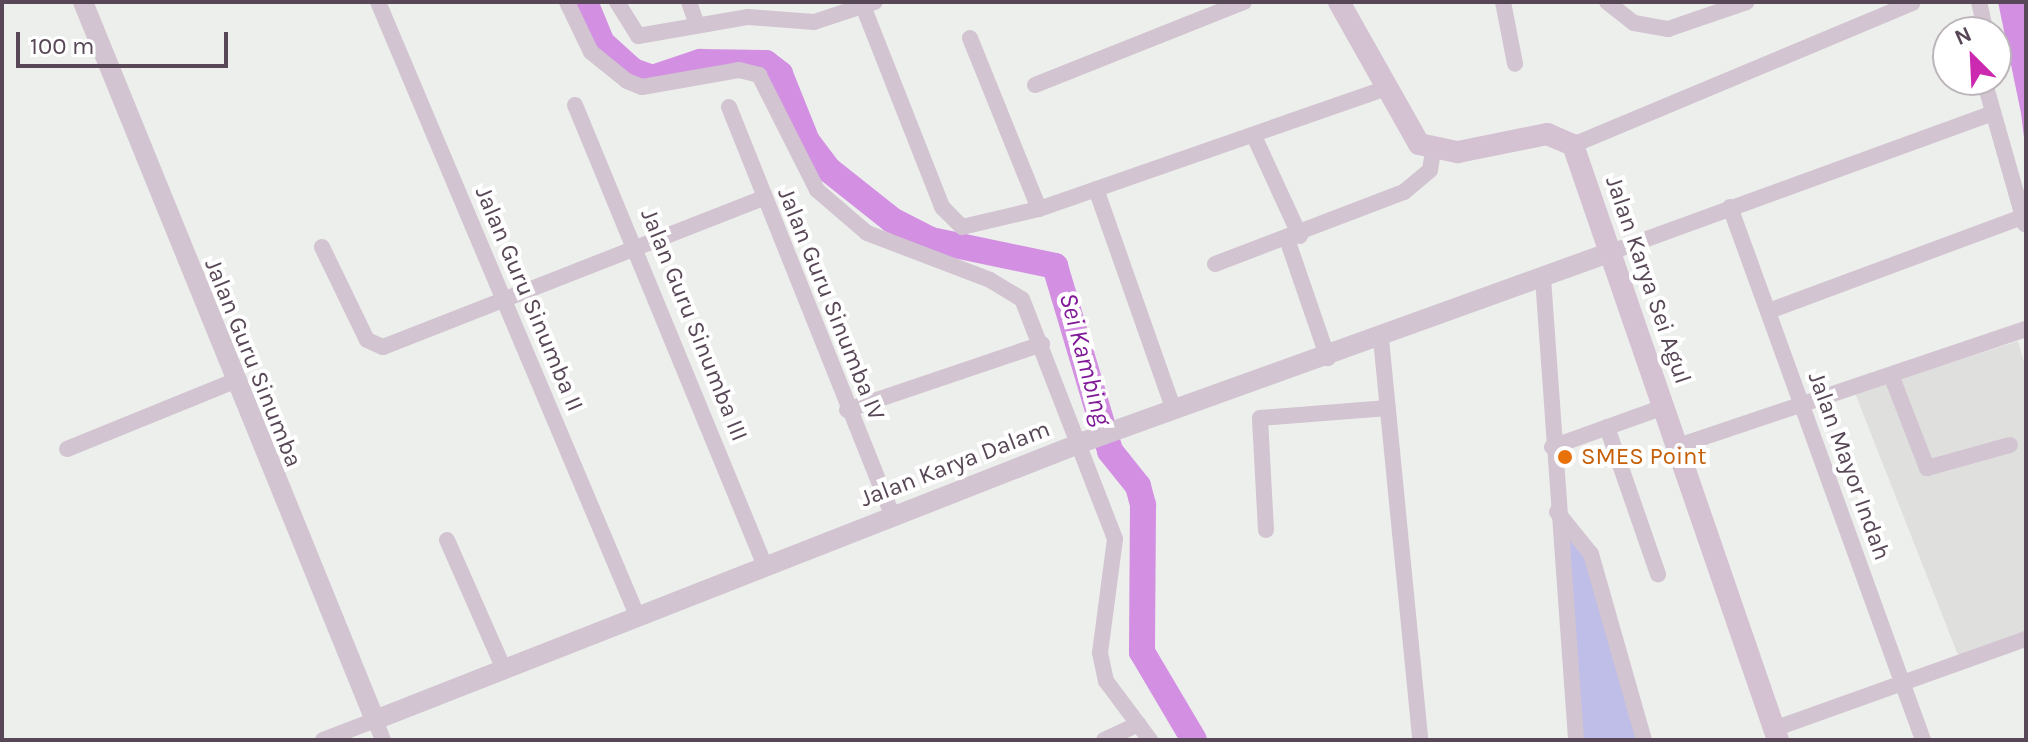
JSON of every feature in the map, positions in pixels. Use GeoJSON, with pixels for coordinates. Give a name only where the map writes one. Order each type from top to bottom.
{"type":"FeatureCollection","features":[{"type":"Feature","properties":{"kind":"main road"},"geometry":{"type":"LineString","coordinates":[[1339,2],[1407,132],[1433,151],[1532,135],[1559,136],[1573,145]]}},
{"type":"Feature","properties":{"kind":"main road","name":"Jalan Karya Sei Agul"},"geometry":{"type":"LineString","coordinates":[[1573,145],[1776,734]]}},
{"type":"Feature","properties":{"kind":"street","name":"Jalan Guru Sinumba"},"geometry":{"type":"LineString","coordinates":[[83,2],[232,382],[383,740]]}},
{"type":"Feature","properties":{"kind":"street","name":"Jalan Guru Sinumba II"},"geometry":{"type":"LineString","coordinates":[[378,2],[637,615]]}},
{"type":"Feature","properties":{"kind":"street"},"geometry":{"type":"LineString","coordinates":[[567,2],[591,52],[627,81],[642,87],[739,70],[759,75],[817,190],[867,233],[1009,289],[1042,344],[1116,547],[1100,653],[1106,681],[1150,740]]}},
{"type":"Feature","properties":{"kind":"street"},"geometry":{"type":"LineString","coordinates":[[617,2],[634,35],[748,17],[814,22],[860,5],[942,207],[962,227],[976,229],[1384,89]]}},
{"type":"Feature","properties":{"kind":"street"},"geometry":{"type":"LineString","coordinates":[[689,2],[697,25]]}},
{"type":"Feature","properties":{"kind":"street"},"geometry":{"type":"LineString","coordinates":[[1035,85],[1244,2]]}},
{"type":"Feature","properties":{"kind":"street"},"geometry":{"type":"LineString","coordinates":[[1503,2],[1515,64]]}},
{"type":"Feature","properties":{"kind":"street"},"geometry":{"type":"LineString","coordinates":[[1607,2],[1634,23],[1668,29],[1747,2]]}},
{"type":"Feature","properties":{"kind":"street"},"geometry":{"type":"LineString","coordinates":[[1573,145],[1913,3]]}},
{"type":"Feature","properties":{"kind":"street"},"geometry":{"type":"LineString","coordinates":[[970,38],[1039,209]]}},
{"type":"Feature","properties":{"kind":"street"},"geometry":{"type":"LineString","coordinates":[[1769,311],[2024,222],[1987,96]]}},
{"type":"Feature","properties":{"kind":"street","name":"Jalan Guru Sinumba III"},"geometry":{"type":"LineString","coordinates":[[575,105],[638,249],[765,565]]}},
{"type":"Feature","properties":{"kind":"street","name":"Jalan Guru Sinumba IV"},"geometry":{"type":"LineString","coordinates":[[729,107],[847,410],[893,517]]}},
{"type":"Feature","properties":{"kind":"street"},"geometry":{"type":"LineString","coordinates":[[1611,252],[1990,114]]}},
{"type":"Feature","properties":{"kind":"street"},"geometry":{"type":"LineString","coordinates":[[1254,136],[1294,239],[1328,358]]}},
{"type":"Feature","properties":{"kind":"street"},"geometry":{"type":"LineString","coordinates":[[1215,264],[1294,239],[1419,183],[1433,151]]}},
{"type":"Feature","properties":{"kind":"street"},"geometry":{"type":"LineString","coordinates":[[1096,189],[1174,411]]}},
{"type":"Feature","properties":{"kind":"street"},"geometry":{"type":"LineString","coordinates":[[322,247],[373,346],[504,302],[763,198]]}},
{"type":"Feature","properties":{"kind":"street","name":"Jalan Mayor Indah"},"geometry":{"type":"LineString","coordinates":[[1730,207],[1923,740]]}},
{"type":"Feature","properties":{"kind":"street","name":"Jalan Karya Dalam"},"geometry":{"type":"LineString","coordinates":[[323,740],[503,667],[1080,444],[1381,339],[1611,252]]}},
{"type":"Feature","properties":{"kind":"street"},"geometry":{"type":"LineString","coordinates":[[1543,278],[1552,447],[1576,740]]}},
{"type":"Feature","properties":{"kind":"street"},"geometry":{"type":"LineString","coordinates":[[1678,446],[2026,329]]}},
{"type":"Feature","properties":{"kind":"street"},"geometry":{"type":"LineString","coordinates":[[1381,339],[1420,740]]}},
{"type":"Feature","properties":{"kind":"street"},"geometry":{"type":"LineString","coordinates":[[847,410],[1042,344]]}},
{"type":"Feature","properties":{"kind":"street"},"geometry":{"type":"LineString","coordinates":[[1891,375],[1927,468],[2010,445]]}},
{"type":"Feature","properties":{"kind":"street"},"geometry":{"type":"LineString","coordinates":[[67,449],[232,382]]}},
{"type":"Feature","properties":{"kind":"street"},"geometry":{"type":"LineString","coordinates":[[1552,447],[1664,407]]}},
{"type":"Feature","properties":{"kind":"street"},"geometry":{"type":"LineString","coordinates":[[1266,530],[1260,418],[1388,408]]}},
{"type":"Feature","properties":{"kind":"street"},"geometry":{"type":"LineString","coordinates":[[1607,427],[1658,574]]}},
{"type":"Feature","properties":{"kind":"street"},"geometry":{"type":"LineString","coordinates":[[1557,512],[1591,554],[1644,740]]}},
{"type":"Feature","properties":{"kind":"street"},"geometry":{"type":"LineString","coordinates":[[447,540],[503,667]]}},
{"type":"Feature","properties":{"kind":"street"},"geometry":{"type":"LineString","coordinates":[[1776,734],[2026,639]]}},
{"type":"Feature","properties":{"kind":"street"},"geometry":{"type":"LineString","coordinates":[[1104,740],[1139,724]]}},
{"type":"Feature","properties":{"kind":"shaded area"},"geometry":{"type":"Polygon","coordinates":[[[1998,2],[2026,2],[2026,154],[2012,70],[2012,16],[2001,16],[1998,2]]]}},
{"type":"Feature","properties":{"kind":"shaded area"},"geometry":{"type":"Polygon","coordinates":[[[2018,341],[2026,369],[2026,631],[1958,655],[1855,393],[2018,341]]]}},
{"type":"Feature","properties":{"kind":"shaded area"},"geometry":{"type":"Polygon","coordinates":[[[1560,517],[1576,533],[1643,740],[1577,740],[1560,517]]]}},
{"type":"Feature","properties":{"kind":"waterway","name":"Sei Kambing"},"geometry":{"type":"LineString","coordinates":[[585,2],[602,43],[633,71],[652,78],[700,62],[766,63],[780,74],[807,141],[829,170],[892,220],[931,240],[1055,266],[1110,451],[1138,486],[1143,505],[1142,652],[1194,740]]}},
{"type":"Feature","properties":{"kind":"place","name":"SMES Point"},"geometry":{"type":"Point","coordinates":[1565,457]}}]}
